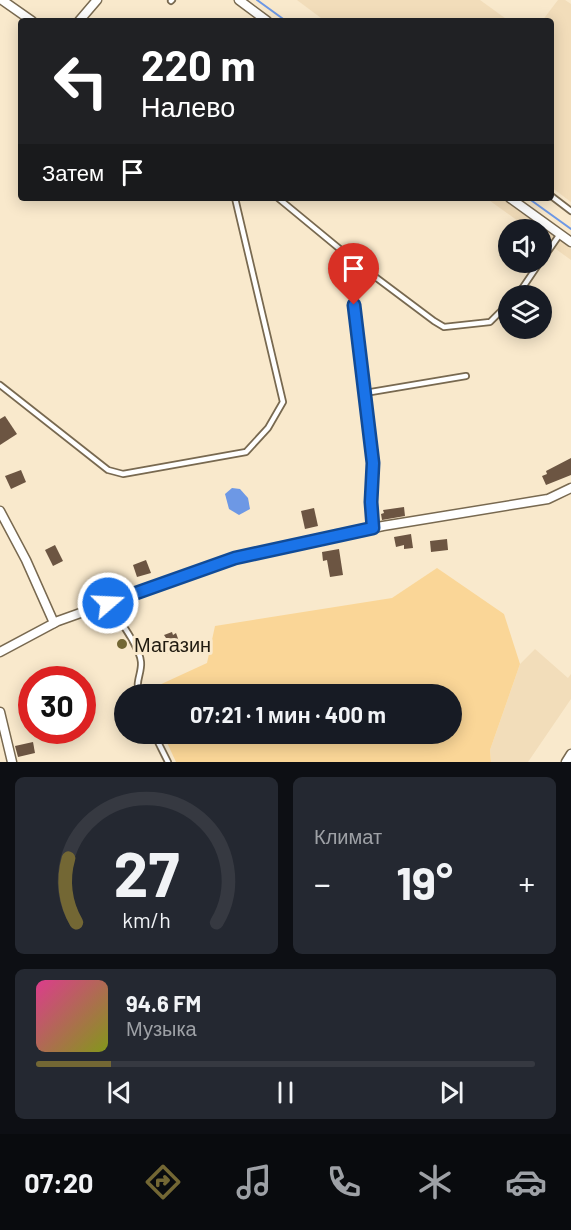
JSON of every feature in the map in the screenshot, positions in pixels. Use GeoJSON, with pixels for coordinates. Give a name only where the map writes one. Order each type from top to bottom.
{"type":"FeatureCollection","features":[{"type":"Feature","properties":{"kind":"street"},"geometry":{"type":"LineString","coordinates":[[2,0],[28,18]]}},
{"type":"Feature","properties":{"kind":"street"},"geometry":{"type":"LineString","coordinates":[[82,18],[97,0]]}},
{"type":"Feature","properties":{"kind":"street"},"geometry":{"type":"LineString","coordinates":[[239,0],[263,18]]}},
{"type":"Feature","properties":{"kind":"street"},"geometry":{"type":"LineString","coordinates":[[514,201],[571,243]]}},
{"type":"Feature","properties":{"kind":"street"},"geometry":{"type":"LineString","coordinates":[[354,305],[373,463],[371,502],[373,528]]}},
{"type":"Feature","properties":{"kind":"street"},"geometry":{"type":"LineString","coordinates":[[0,652],[54,623],[235,558],[373,528],[548,499],[571,488]]}},
{"type":"Feature","properties":{"kind":"street"},"geometry":{"type":"LineString","coordinates":[[0,511],[26,560],[54,623]]}},
{"type":"Feature","properties":{"kind":"street"},"geometry":{"type":"LineString","coordinates":[[0,712],[12,762]]}},
{"type":"Feature","properties":{"kind":"street"},"geometry":{"type":"LineString","coordinates":[[566,762],[571,754]]}},
{"type":"Feature","properties":{"kind":"lane"},"geometry":{"type":"LineString","coordinates":[[554,198],[571,211]]}},
{"type":"Feature","properties":{"kind":"lane"},"geometry":{"type":"LineString","coordinates":[[0,385],[108,470],[123,474],[246,452],[268,428],[282,402],[236,201]]}},
{"type":"Feature","properties":{"kind":"lane"},"geometry":{"type":"LineString","coordinates":[[282,201],[358,264],[444,327],[490,322],[498,314]]}},
{"type":"Feature","properties":{"kind":"lane"},"geometry":{"type":"LineString","coordinates":[[552,245],[560,234]]}},
{"type":"Feature","properties":{"kind":"lane"},"geometry":{"type":"LineString","coordinates":[[365,393],[466,375]]}},
{"type":"Feature","properties":{"kind":"lane"},"geometry":{"type":"LineString","coordinates":[[108,603],[139,650],[141,661],[138,684]]}},
{"type":"Feature","properties":{"kind":"lane"},"geometry":{"type":"LineString","coordinates":[[159,744],[168,762]]}},
{"type":"Feature","properties":{"kind":"shaded area"},"geometry":{"type":"Polygon","coordinates":[[[297,0],[480,0],[505,18],[321,18],[297,0]]]}},
{"type":"Feature","properties":{"kind":"shaded area"},"geometry":{"type":"Polygon","coordinates":[[[558,0],[565,0],[571,4],[571,202],[554,189],[554,18],[544,18],[558,0]]]}},
{"type":"Feature","properties":{"kind":"shaded area"},"geometry":{"type":"Polygon","coordinates":[[[490,201],[505,201],[530,219],[515,219],[490,201]]]}},
{"type":"Feature","properties":{"kind":"shaded area"},"geometry":{"type":"Polygon","coordinates":[[[552,235],[571,249],[571,260],[552,246],[552,235]]]}},
{"type":"Feature","properties":{"kind":"shaded area"},"geometry":{"type":"Polygon","coordinates":[[[437,568],[504,614],[520,664],[490,750],[491,762],[176,762],[168,744],[462,744],[462,684],[161,684],[207,663],[215,626],[392,598],[437,568]]]}},
{"type":"Feature","properties":{"kind":"shaded area"},"geometry":{"type":"Polygon","coordinates":[[[535,649],[568,678],[571,674],[571,699],[528,762],[491,762],[490,750],[520,664],[535,649]]]}},
{"type":"Feature","properties":{"kind":"water"},"geometry":{"type":"Polygon","coordinates":[[[232,488],[240,489],[248,498],[250,509],[239,515],[229,509],[225,494],[232,488]]]}},
{"type":"Feature","properties":{"kind":"building"},"geometry":{"type":"Polygon","coordinates":[[[5,416],[17,434],[0,445],[0,419],[5,416]]]}},
{"type":"Feature","properties":{"kind":"building"},"geometry":{"type":"Polygon","coordinates":[[[571,458],[571,475],[546,485],[542,476],[547,474],[546,471],[571,458]]]}},
{"type":"Feature","properties":{"kind":"building"},"geometry":{"type":"Polygon","coordinates":[[[21,470],[26,482],[11,489],[5,476],[21,470]]]}},
{"type":"Feature","properties":{"kind":"building"},"geometry":{"type":"Polygon","coordinates":[[[404,507],[405,516],[382,520],[383,510],[404,507]]]}},
{"type":"Feature","properties":{"kind":"building"},"geometry":{"type":"Polygon","coordinates":[[[314,508],[318,526],[305,529],[301,511],[314,508]]]}},
{"type":"Feature","properties":{"kind":"building"},"geometry":{"type":"Polygon","coordinates":[[[411,534],[413,548],[404,549],[404,545],[396,547],[394,537],[411,534]]]}},
{"type":"Feature","properties":{"kind":"building"},"geometry":{"type":"Polygon","coordinates":[[[447,539],[448,550],[431,552],[430,541],[447,539]]]}},
{"type":"Feature","properties":{"kind":"building"},"geometry":{"type":"Polygon","coordinates":[[[55,545],[63,561],[53,566],[45,550],[55,545]]]}},
{"type":"Feature","properties":{"kind":"building"},"geometry":{"type":"Polygon","coordinates":[[[339,549],[343,575],[330,577],[327,560],[323,561],[322,552],[339,549]]]}},
{"type":"Feature","properties":{"kind":"building"},"geometry":{"type":"Polygon","coordinates":[[[146,560],[151,573],[137,577],[133,565],[146,560]]]}},
{"type":"Feature","properties":{"kind":"building"},"geometry":{"type":"Polygon","coordinates":[[[172,632],[173,635],[176,633],[181,647],[166,654],[161,641],[166,638],[164,635],[172,632]]]}},
{"type":"Feature","properties":{"kind":"building"},"geometry":{"type":"Polygon","coordinates":[[[33,744],[35,753],[18,757],[15,746],[33,744]]]}},
{"type":"Feature","properties":{"kind":"waterway"},"geometry":{"type":"LineString","coordinates":[[257,0],[282,18]]}},
{"type":"Feature","properties":{"kind":"waterway"},"geometry":{"type":"LineString","coordinates":[[532,201],[571,229]]}},
{"type":"Feature","properties":{"kind":"place","name":"Магазин"},"geometry":{"type":"Point","coordinates":[122,644]}},
{"type":"Feature","properties":{"kind":"route"},"geometry":{"type":"LineString","coordinates":[[108,603],[235,558],[373,528],[371,502],[373,463],[354,305]]}}]}
